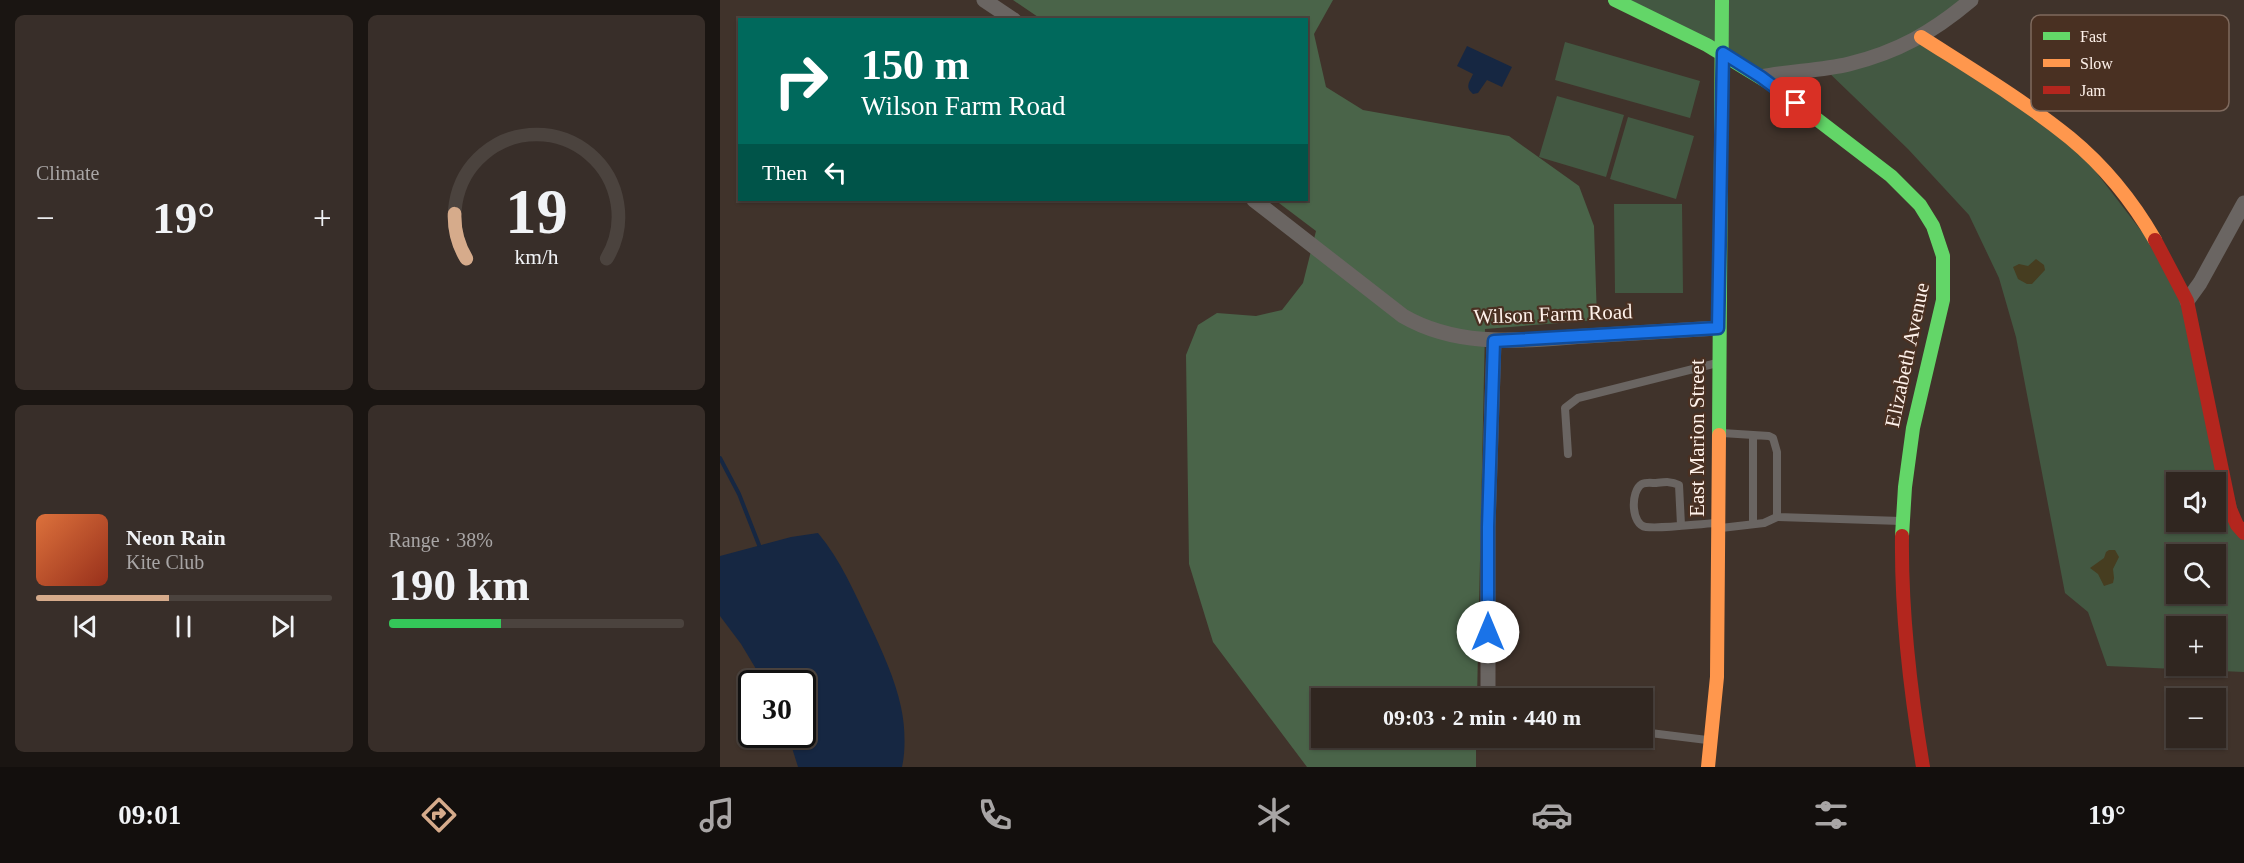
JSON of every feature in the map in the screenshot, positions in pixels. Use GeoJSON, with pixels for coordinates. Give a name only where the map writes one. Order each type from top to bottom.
{"type":"FeatureCollection","features":[{"type":"Feature","properties":{"kind":"street"},"geometry":{"type":"LineString","coordinates":[[984,0],[1011,18]]}},
{"type":"Feature","properties":{"kind":"street","name":"Elizabeth Avenue"},"geometry":{"type":"LineString","coordinates":[[1615,0],[1723,53],[1761,77],[1898,181],[1928,217],[1937,234],[1944,262],[1944,290],[1910,445],[1900,555],[1903,634],[1923,767]]}},
{"type":"Feature","properties":{"kind":"street","name":"East Marion Street"},"geometry":{"type":"LineString","coordinates":[[1708,767],[1717,677],[1722,0]]}},
{"type":"Feature","properties":{"kind":"street"},"geometry":{"type":"LineString","coordinates":[[1761,77],[1847,64],[1898,49],[1948,19],[1971,0]]}},
{"type":"Feature","properties":{"kind":"street"},"geometry":{"type":"LineString","coordinates":[[1921,37],[2031,110]]}},
{"type":"Feature","properties":{"kind":"street"},"geometry":{"type":"LineString","coordinates":[[2032,111],[2070,138],[2122,191],[2154,238],[2187,301],[2230,508],[2237,525],[2244,533]]}},
{"type":"Feature","properties":{"kind":"street","name":"Wilson Farm Road"},"geometry":{"type":"LineString","coordinates":[[1255,201],[1403,316],[1419,325],[1446,334],[1494,341],[1718,328]]}},
{"type":"Feature","properties":{"kind":"street"},"geometry":{"type":"LineString","coordinates":[[2187,301],[2200,283],[2244,203]]}},
{"type":"Feature","properties":{"kind":"street"},"geometry":{"type":"LineString","coordinates":[[1488,688],[1488,527],[1494,341]]}},
{"type":"Feature","properties":{"kind":"lane"},"geometry":{"type":"LineString","coordinates":[[1568,454],[1565,408],[1578,398],[1718,363]]}},
{"type":"Feature","properties":{"kind":"lane"},"geometry":{"type":"LineString","coordinates":[[1718,433],[1773,438],[1776,444],[1777,517]]}},
{"type":"Feature","properties":{"kind":"lane"},"geometry":{"type":"LineString","coordinates":[[1753,435],[1754,525]]}},
{"type":"Feature","properties":{"kind":"lane"},"geometry":{"type":"LineString","coordinates":[[1681,525],[1679,485],[1673,482],[1644,483],[1638,488],[1635,494],[1636,520],[1645,527],[1754,525],[1777,517],[1902,521]]}},
{"type":"Feature","properties":{"kind":"lane"},"geometry":{"type":"LineString","coordinates":[[1653,733],[1711,741]]}},
{"type":"Feature","properties":{"kind":"green space"},"geometry":{"type":"Polygon","coordinates":[[[1013,0],[1333,0],[1314,34],[1326,87],[1363,110],[1509,136],[1579,186],[1594,226],[1597,320],[1485,329],[1477,688],[1311,688],[1311,748],[1476,748],[1476,767],[1307,767],[1213,642],[1189,564],[1186,355],[1198,325],[1217,313],[1256,316],[1282,310],[1303,283],[1316,231],[1276,201],[1308,201],[1308,18],[1040,18],[1013,0]]]}},
{"type":"Feature","properties":{"kind":"green space"},"geometry":{"type":"Polygon","coordinates":[[[1615,0],[1971,0],[1922,36],[2070,138],[2172,271],[2244,533],[2244,672],[2226,671],[2226,616],[2166,616],[2166,669],[2107,666],[2088,612],[2065,593],[2016,337],[1999,278],[1969,215],[1908,149],[1823,67],[1761,77],[1615,0]]]}},
{"type":"Feature","properties":{"kind":"green space"},"geometry":{"type":"Polygon","coordinates":[[[1565,42],[1700,81],[1690,118],[1555,80],[1565,42]]]}},
{"type":"Feature","properties":{"kind":"green space"},"geometry":{"type":"Polygon","coordinates":[[[1557,96],[1624,115],[1606,177],[1539,157],[1557,96]]]}},
{"type":"Feature","properties":{"kind":"green space"},"geometry":{"type":"Polygon","coordinates":[[[1628,117],[1694,136],[1676,199],[1610,179],[1628,117]]]}},
{"type":"Feature","properties":{"kind":"green space"},"geometry":{"type":"Polygon","coordinates":[[[1614,204],[1682,204],[1683,293],[1615,293],[1614,204]]]}},
{"type":"Feature","properties":{"kind":"sand"},"geometry":{"type":"Polygon","coordinates":[[[2036,259],[2044,265],[2045,270],[2032,284],[2018,279],[2013,267],[2019,264],[2028,266],[2036,259]]]}},
{"type":"Feature","properties":{"kind":"sand"},"geometry":{"type":"Polygon","coordinates":[[[2109,550],[2115,550],[2119,557],[2113,569],[2113,583],[2104,586],[2098,574],[2090,568],[2104,558],[2109,550]]]}},
{"type":"Feature","properties":{"kind":"water"},"geometry":{"type":"Polygon","coordinates":[[[1467,46],[1512,67],[1502,87],[1487,80],[1478,93],[1473,94],[1470,91],[1468,84],[1473,74],[1457,66],[1467,46]]]}},
{"type":"Feature","properties":{"kind":"water"},"geometry":{"type":"Polygon","coordinates":[[[818,533],[834,554],[847,577],[875,635],[892,676],[901,707],[904,745],[902,767],[798,767],[792,748],[816,748],[816,670],[757,670],[720,616],[720,556],[791,537],[818,533]]]}},
{"type":"Feature","properties":{"kind":"waterway"},"geometry":{"type":"LineString","coordinates":[[720,458],[739,494],[759,545]]}},
{"type":"Feature","properties":{"kind":"traffic: fast"},"geometry":{"type":"LineString","coordinates":[[1615,0],[1707,45],[1771,84],[1891,176],[1920,205],[1933,226],[1943,256],[1943,300],[1913,428],[1905,487],[1902,536]]}},
{"type":"Feature","properties":{"kind":"traffic: fast"},"geometry":{"type":"LineString","coordinates":[[1719,435],[1722,0]]}},
{"type":"Feature","properties":{"kind":"traffic: slow"},"geometry":{"type":"LineString","coordinates":[[1921,37],[2031,109]]}},
{"type":"Feature","properties":{"kind":"traffic: slow"},"geometry":{"type":"LineString","coordinates":[[2034,111],[2095,160],[2117,185],[2155,240]]}},
{"type":"Feature","properties":{"kind":"traffic: slow"},"geometry":{"type":"LineString","coordinates":[[1708,767],[1717,677],[1719,435]]}},
{"type":"Feature","properties":{"kind":"traffic: jam"},"geometry":{"type":"LineString","coordinates":[[2155,240],[2187,301],[2230,509],[2237,525],[2244,533]]}},
{"type":"Feature","properties":{"kind":"traffic: jam"},"geometry":{"type":"LineString","coordinates":[[1902,536],[1907,652],[1923,767]]}},
{"type":"Feature","properties":{"kind":"route"},"geometry":{"type":"LineString","coordinates":[[1488,632],[1488,527],[1494,341],[1718,328],[1723,53],[1796,103]]}}]}
